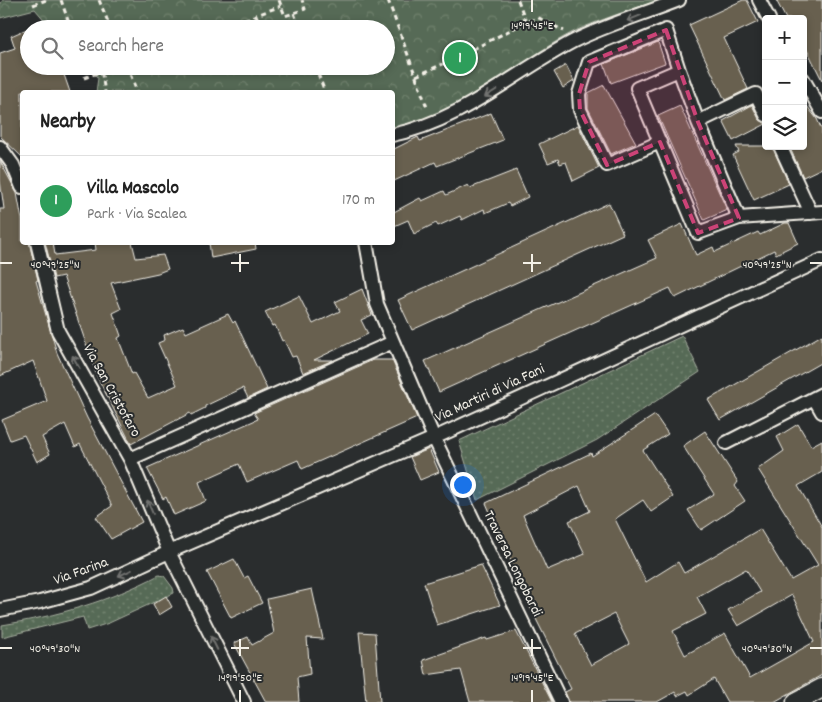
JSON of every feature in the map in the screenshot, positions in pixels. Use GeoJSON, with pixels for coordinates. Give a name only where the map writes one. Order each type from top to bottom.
{"type":"FeatureCollection","features":[{"type":"Feature","properties":{"kind":"main road"},"geometry":{"type":"LineString","coordinates":[[796,702],[822,688]]}},
{"type":"Feature","properties":{"kind":"street"},"geometry":{"type":"LineString","coordinates":[[395,134],[413,130],[475,103],[573,42],[679,0]]}},
{"type":"Feature","properties":{"kind":"street"},"geometry":{"type":"LineString","coordinates":[[759,0],[767,15]]}},
{"type":"Feature","properties":{"kind":"street"},"geometry":{"type":"LineString","coordinates":[[660,142],[607,165],[580,110],[579,94],[589,62],[666,30],[698,122],[739,218]]}},
{"type":"Feature","properties":{"kind":"street"},"geometry":{"type":"LineString","coordinates":[[679,70],[637,88],[698,233],[739,218],[817,213],[782,150]]}},
{"type":"Feature","properties":{"kind":"street"},"geometry":{"type":"LineString","coordinates":[[807,86],[822,112]]}},
{"type":"Feature","properties":{"kind":"street"},"geometry":{"type":"LineString","coordinates":[[698,122],[756,94],[762,107]]}},
{"type":"Feature","properties":{"kind":"street"},"geometry":{"type":"LineString","coordinates":[[0,147],[13,165],[20,182]]}},
{"type":"Feature","properties":{"kind":"street","name":"Via San Cristofaro"},"geometry":{"type":"LineString","coordinates":[[38,245],[58,331],[130,459],[169,552],[244,702]]}},
{"type":"Feature","properties":{"kind":"street","name":"Traversa Longobardi"},"geometry":{"type":"LineString","coordinates":[[367,245],[377,304],[393,342],[434,438],[561,702]]}},
{"type":"Feature","properties":{"kind":"street","name":"Via Martiri di Via Fani"},"geometry":{"type":"LineString","coordinates":[[169,552],[434,438],[822,260]]}},
{"type":"Feature","properties":{"kind":"street"},"geometry":{"type":"LineString","coordinates":[[130,459],[393,342]]}},
{"type":"Feature","properties":{"kind":"street"},"geometry":{"type":"LineString","coordinates":[[726,443],[818,396],[822,412]]}},
{"type":"Feature","properties":{"kind":"street","name":"Via Farina"},"geometry":{"type":"LineString","coordinates":[[0,610],[40,602],[91,588],[169,552]]}},
{"type":"Feature","properties":{"kind":"path"},"geometry":{"type":"LineString","coordinates":[[33,5],[46,0]]}},
{"type":"Feature","properties":{"kind":"path"},"geometry":{"type":"LineString","coordinates":[[61,0],[68,20]]}},
{"type":"Feature","properties":{"kind":"path"},"geometry":{"type":"LineString","coordinates":[[100,0],[108,20]]}},
{"type":"Feature","properties":{"kind":"path"},"geometry":{"type":"LineString","coordinates":[[279,0],[285,16],[306,9],[302,0]]}},
{"type":"Feature","properties":{"kind":"path"},"geometry":{"type":"LineString","coordinates":[[388,0],[430,114]]}},
{"type":"Feature","properties":{"kind":"path"},"geometry":{"type":"LineString","coordinates":[[518,0],[526,22]]}},
{"type":"Feature","properties":{"kind":"path"},"geometry":{"type":"LineString","coordinates":[[243,20],[281,6]]}},
{"type":"Feature","properties":{"kind":"path"},"geometry":{"type":"LineString","coordinates":[[294,13],[297,20]]}},
{"type":"Feature","properties":{"kind":"path"},"geometry":{"type":"LineString","coordinates":[[256,15],[258,20]]}},
{"type":"Feature","properties":{"kind":"path"},"geometry":{"type":"LineString","coordinates":[[416,76],[452,60],[526,22],[539,18],[572,35],[573,42]]}},
{"type":"Feature","properties":{"kind":"path"},"geometry":{"type":"LineString","coordinates":[[84,78],[92,75]]}},
{"type":"Feature","properties":{"kind":"path"},"geometry":{"type":"LineString","coordinates":[[101,75],[104,90]]}},
{"type":"Feature","properties":{"kind":"path"},"geometry":{"type":"LineString","coordinates":[[130,75],[135,90]]}},
{"type":"Feature","properties":{"kind":"path"},"geometry":{"type":"LineString","coordinates":[[318,75],[324,90]]}},
{"type":"Feature","properties":{"kind":"highlighted area"},"geometry":{"type":"Polygon","coordinates":[[[666,30],[698,122],[739,218],[698,233],[660,142],[607,165],[580,110],[579,94],[589,62],[666,30]]]}},
{"type":"Feature","properties":{"kind":"green space"},"geometry":{"type":"Polygon","coordinates":[[[3,0],[660,0],[583,27],[442,114],[418,123],[395,129],[395,90],[96,90],[98,78],[95,75],[395,75],[395,20],[44,20],[35,9],[0,18],[0,5],[3,0]]]}},
{"type":"Feature","properties":{"kind":"green space"},"geometry":{"type":"Polygon","coordinates":[[[682,336],[700,372],[597,440],[477,500],[459,441],[682,336]]]}},
{"type":"Feature","properties":{"kind":"green space"},"geometry":{"type":"Polygon","coordinates":[[[159,575],[164,576],[173,588],[174,593],[109,623],[87,630],[83,617],[2,637],[2,625],[63,612],[102,600],[122,593],[159,575]]]}},
{"type":"Feature","properties":{"kind":"building"},"geometry":{"type":"Polygon","coordinates":[[[743,0],[747,0],[758,22],[724,38],[748,89],[725,100],[689,25],[743,0]]]}},
{"type":"Feature","properties":{"kind":"building"},"geometry":{"type":"Polygon","coordinates":[[[776,0],[822,0],[822,80],[807,50],[807,15],[784,15],[776,0]]]}},
{"type":"Feature","properties":{"kind":"building"},"geometry":{"type":"Polygon","coordinates":[[[20,32],[20,75],[64,75],[69,90],[20,90],[20,155],[0,136],[0,53],[15,48],[11,36],[20,32]]]}},
{"type":"Feature","properties":{"kind":"building"},"geometry":{"type":"Polygon","coordinates":[[[658,42],[665,63],[611,83],[604,64],[658,42]]]}},
{"type":"Feature","properties":{"kind":"building"},"geometry":{"type":"Polygon","coordinates":[[[566,65],[574,81],[563,88],[554,72],[566,65]]]}},
{"type":"Feature","properties":{"kind":"building"},"geometry":{"type":"Polygon","coordinates":[[[604,85],[636,143],[611,154],[588,108],[588,93],[604,85]]]}},
{"type":"Feature","properties":{"kind":"building"},"geometry":{"type":"Polygon","coordinates":[[[752,105],[762,121],[762,126],[733,141],[723,121],[752,105]]]}},
{"type":"Feature","properties":{"kind":"building"},"geometry":{"type":"Polygon","coordinates":[[[680,106],[727,210],[704,220],[658,116],[680,106]]]}},
{"type":"Feature","properties":{"kind":"building"},"geometry":{"type":"Polygon","coordinates":[[[807,106],[817,119],[822,130],[822,168],[803,177],[791,150],[807,150],[807,106]]]}},
{"type":"Feature","properties":{"kind":"building"},"geometry":{"type":"Polygon","coordinates":[[[491,113],[503,140],[437,166],[435,162],[395,181],[395,148],[418,137],[420,141],[491,113]]]}},
{"type":"Feature","properties":{"kind":"building"},"geometry":{"type":"Polygon","coordinates":[[[578,125],[599,168],[573,181],[566,162],[560,164],[558,159],[548,163],[539,144],[578,125]]]}},
{"type":"Feature","properties":{"kind":"building"},"geometry":{"type":"Polygon","coordinates":[[[736,146],[762,146],[762,150],[774,150],[789,184],[754,200],[733,155],[739,152],[736,146]]]}},
{"type":"Feature","properties":{"kind":"building"},"geometry":{"type":"Polygon","coordinates":[[[0,161],[17,193],[20,209],[20,245],[30,245],[38,280],[36,281],[57,353],[87,418],[142,522],[111,539],[96,517],[112,506],[80,444],[75,447],[65,424],[42,437],[50,454],[37,462],[24,435],[10,440],[2,420],[47,401],[33,361],[0,376],[0,209],[4,209],[0,180],[0,161]]]}},
{"type":"Feature","properties":{"kind":"building"},"geometry":{"type":"Polygon","coordinates":[[[516,170],[528,197],[510,206],[508,203],[485,213],[484,209],[462,220],[460,216],[438,226],[436,223],[414,234],[408,220],[395,226],[395,211],[420,198],[422,201],[444,191],[446,195],[468,185],[470,188],[516,170]]]}},
{"type":"Feature","properties":{"kind":"building"},"geometry":{"type":"Polygon","coordinates":[[[609,203],[623,234],[412,330],[398,300],[609,203]]]}},
{"type":"Feature","properties":{"kind":"building"},"geometry":{"type":"Polygon","coordinates":[[[785,223],[789,223],[798,243],[776,254],[774,250],[675,298],[670,288],[439,392],[425,361],[657,258],[648,240],[682,224],[696,255],[713,247],[715,252],[758,232],[760,235],[785,223]]]}},
{"type":"Feature","properties":{"kind":"building"},"geometry":{"type":"Polygon","coordinates":[[[46,245],[53,245],[55,255],[96,250],[95,245],[133,245],[136,258],[163,255],[168,269],[111,283],[121,309],[113,313],[121,336],[118,338],[132,374],[134,373],[148,398],[177,385],[158,343],[165,340],[164,335],[183,327],[186,333],[228,314],[233,323],[235,321],[267,389],[248,398],[243,388],[131,444],[97,376],[63,276],[54,278],[46,245]]]}},
{"type":"Feature","properties":{"kind":"building"},"geometry":{"type":"Polygon","coordinates":[[[209,245],[255,245],[256,249],[211,258],[209,245]]]}},
{"type":"Feature","properties":{"kind":"building"},"geometry":{"type":"Polygon","coordinates":[[[362,289],[372,315],[361,320],[368,334],[314,360],[333,360],[303,373],[296,356],[292,357],[275,325],[272,326],[265,312],[299,296],[313,324],[340,311],[335,302],[362,289]]]}},
{"type":"Feature","properties":{"kind":"building"},"geometry":{"type":"Polygon","coordinates":[[[822,335],[822,362],[720,420],[708,400],[822,335]]]}},
{"type":"Feature","properties":{"kind":"building"},"geometry":{"type":"Polygon","coordinates":[[[373,360],[392,360],[417,418],[302,469],[298,460],[247,482],[239,464],[199,482],[206,501],[174,515],[166,497],[163,499],[147,468],[258,419],[254,413],[373,360]]]}},
{"type":"Feature","properties":{"kind":"building"},"geometry":{"type":"Polygon","coordinates":[[[655,415],[668,434],[643,450],[673,497],[651,512],[643,500],[615,519],[646,582],[678,562],[684,573],[760,529],[791,580],[818,565],[758,469],[784,451],[777,437],[798,424],[811,446],[822,440],[822,472],[798,486],[822,527],[822,675],[774,702],[727,702],[714,679],[689,695],[687,691],[677,696],[675,692],[657,702],[569,702],[565,692],[571,689],[518,583],[520,582],[486,503],[591,453],[592,456],[655,415]],[[579,486],[523,515],[547,570],[585,554],[569,521],[590,511],[579,486]],[[746,569],[697,597],[706,614],[673,631],[685,655],[725,633],[750,678],[814,642],[792,595],[738,626],[728,610],[760,592],[746,569]],[[614,614],[575,634],[591,665],[629,644],[614,614]]]}},
{"type":"Feature","properties":{"kind":"building"},"geometry":{"type":"Polygon","coordinates":[[[705,431],[738,482],[735,486],[745,501],[701,530],[688,510],[714,494],[683,446],[705,431]]]}},
{"type":"Feature","properties":{"kind":"building"},"geometry":{"type":"Polygon","coordinates":[[[429,449],[439,472],[420,480],[410,457],[429,449]]]}},
{"type":"Feature","properties":{"kind":"building"},"geometry":{"type":"Polygon","coordinates":[[[234,559],[244,578],[248,576],[262,603],[231,618],[207,572],[234,559]]]}},
{"type":"Feature","properties":{"kind":"building"},"geometry":{"type":"Polygon","coordinates":[[[481,565],[500,605],[437,625],[424,583],[481,565]]]}},
{"type":"Feature","properties":{"kind":"building"},"geometry":{"type":"Polygon","coordinates":[[[312,589],[323,639],[307,638],[310,674],[297,677],[299,702],[266,702],[234,643],[248,637],[252,645],[274,633],[267,599],[312,589]]]}},
{"type":"Feature","properties":{"kind":"building"},"geometry":{"type":"Polygon","coordinates":[[[166,596],[172,607],[159,615],[153,604],[166,596]]]}},
{"type":"Feature","properties":{"kind":"building"},"geometry":{"type":"Polygon","coordinates":[[[516,631],[552,702],[470,702],[461,670],[426,675],[423,660],[486,638],[487,640],[516,631]]]}},
{"type":"Feature","properties":{"kind":"building"},"geometry":{"type":"Polygon","coordinates":[[[359,632],[375,633],[380,702],[366,702],[359,632]]]}},
{"type":"Feature","properties":{"kind":"place","name":"Villa Mascolo"},"geometry":{"type":"Point","coordinates":[460,58]}}]}
